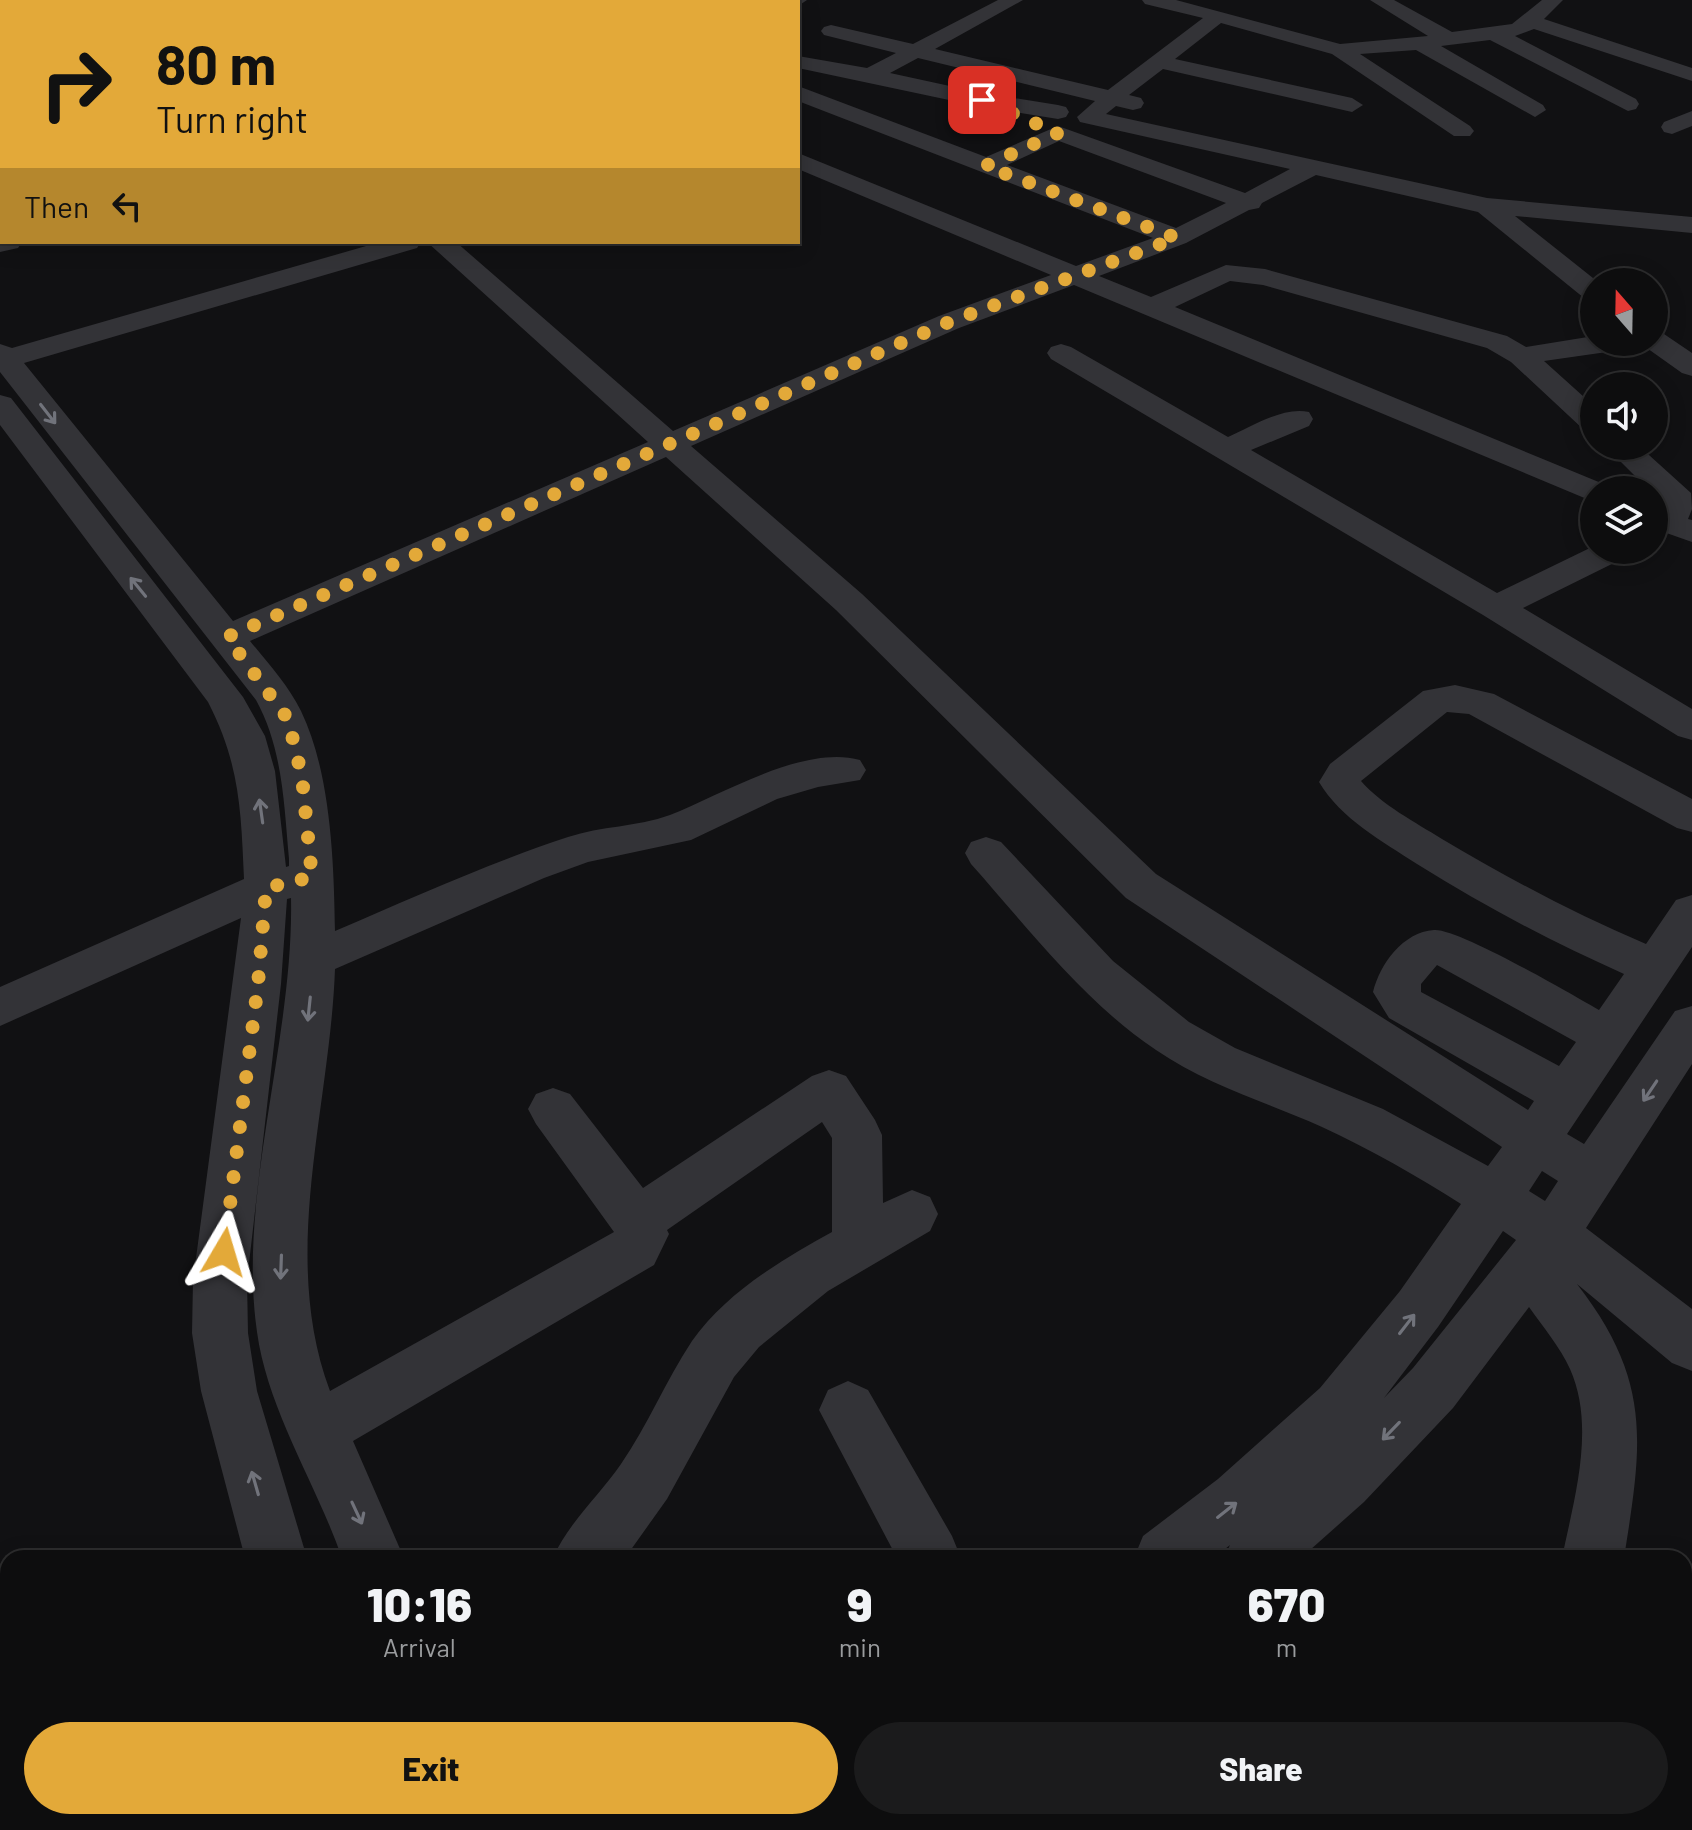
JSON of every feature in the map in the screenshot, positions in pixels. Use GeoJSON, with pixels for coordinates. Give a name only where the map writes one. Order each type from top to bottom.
{"type":"FeatureCollection","features":[{"type":"Feature","properties":{"kind":"street"},"geometry":{"type":"LineString","coordinates":[[870,75],[1013,0]]}},
{"type":"Feature","properties":{"kind":"street"},"geometry":{"type":"LineString","coordinates":[[1152,0],[1190,4],[1218,16],[1339,50],[1462,131]]}},
{"type":"Feature","properties":{"kind":"street"},"geometry":{"type":"LineString","coordinates":[[1380,0],[1449,39]]}},
{"type":"Feature","properties":{"kind":"street"},"geometry":{"type":"LineString","coordinates":[[1339,50],[1516,30],[1524,27],[1553,0]]}},
{"type":"Feature","properties":{"kind":"street"},"geometry":{"type":"LineString","coordinates":[[985,166],[1088,117],[1218,16]]}},
{"type":"Feature","properties":{"kind":"street"},"geometry":{"type":"LineString","coordinates":[[1528,20],[1692,75]]}},
{"type":"Feature","properties":{"kind":"street"},"geometry":{"type":"LineString","coordinates":[[831,31],[1156,108]]}},
{"type":"Feature","properties":{"kind":"street"},"geometry":{"type":"LineString","coordinates":[[1493,33],[1628,104]]}},
{"type":"Feature","properties":{"kind":"street"},"geometry":{"type":"LineString","coordinates":[[1420,43],[1535,110]]}},
{"type":"Feature","properties":{"kind":"street"},"geometry":{"type":"LineString","coordinates":[[800,62],[982,100],[1309,154],[1487,206],[1686,236]]}},
{"type":"Feature","properties":{"kind":"street"},"geometry":{"type":"LineString","coordinates":[[1159,62],[1352,105]]}},
{"type":"Feature","properties":{"kind":"street"},"geometry":{"type":"LineString","coordinates":[[800,94],[1177,238]]}},
{"type":"Feature","properties":{"kind":"street"},"geometry":{"type":"LineString","coordinates":[[982,100],[1058,133],[1250,203]]}},
{"type":"Feature","properties":{"kind":"street"},"geometry":{"type":"LineString","coordinates":[[1274,136],[1309,154]]}},
{"type":"Feature","properties":{"kind":"street"},"geometry":{"type":"LineString","coordinates":[[227,637],[949,322],[1076,278],[1177,238],[1250,203],[1309,154]]}},
{"type":"Feature","properties":{"kind":"street"},"geometry":{"type":"LineString","coordinates":[[800,161],[1580,486]]}},
{"type":"Feature","properties":{"kind":"street"},"geometry":{"type":"LineString","coordinates":[[1487,206],[1580,281]]}},
{"type":"Feature","properties":{"kind":"street"},"geometry":{"type":"LineString","coordinates":[[1658,233],[1686,236]]}},
{"type":"Feature","properties":{"kind":"street"},"geometry":{"type":"LineString","coordinates":[[274,1550],[229,1391],[220,1333],[220,1281],[258,984],[289,883],[302,777],[288,719],[227,637],[2,358],[401,244]]}},
{"type":"Feature","properties":{"kind":"street"},"geometry":{"type":"LineString","coordinates":[[442,244],[849,602],[1141,886],[1533,1140],[1593,1175]]}},
{"type":"Feature","properties":{"kind":"street"},"geometry":{"type":"LineString","coordinates":[[1152,307],[1212,278],[1226,273],[1244,273],[1474,333],[1497,342],[1521,356],[1580,409]]}},
{"type":"Feature","properties":{"kind":"street"},"geometry":{"type":"LineString","coordinates":[[1521,356],[1580,347]]}},
{"type":"Feature","properties":{"kind":"street"},"geometry":{"type":"LineString","coordinates":[[1668,350],[1692,367]]}},
{"type":"Feature","properties":{"kind":"street"},"geometry":{"type":"LineString","coordinates":[[1061,353],[1496,607],[1692,727]]}},
{"type":"Feature","properties":{"kind":"street"},"geometry":{"type":"LineString","coordinates":[[0,404],[104,544],[224,697],[245,736],[255,771],[262,821],[289,883],[312,960],[287,1199],[280,1306],[295,1371],[370,1550]]}},
{"type":"Feature","properties":{"kind":"street"},"geometry":{"type":"LineString","coordinates":[[1227,449],[1298,419]]}},
{"type":"Feature","properties":{"kind":"street"},"geometry":{"type":"LineString","coordinates":[[1636,460],[1653,476]]}},
{"type":"Feature","properties":{"kind":"street"},"geometry":{"type":"LineString","coordinates":[[1668,490],[1679,500],[1668,524]]}},
{"type":"Feature","properties":{"kind":"street"},"geometry":{"type":"LineString","coordinates":[[1496,607],[1585,564]]}},
{"type":"Feature","properties":{"kind":"street"},"geometry":{"type":"LineString","coordinates":[[1654,967],[1575,932],[1405,836],[1343,792],[1339,782],[1344,774],[1437,700],[1455,698],[1480,703],[1692,817]]}},
{"type":"Feature","properties":{"kind":"street"},"geometry":{"type":"LineString","coordinates":[[312,960],[529,867],[583,848],[676,829],[763,789],[817,773],[846,770]]}},
{"type":"Feature","properties":{"kind":"street"},"geometry":{"type":"LineString","coordinates":[[986,853],[1107,984],[1169,1034],[1202,1056],[1364,1123],[1495,1195],[1540,1250],[1598,1367],[1608,1404],[1610,1450],[1594,1550]]}},
{"type":"Feature","properties":{"kind":"street"},"geometry":{"type":"LineString","coordinates":[[0,1007],[289,883]]}},
{"type":"Feature","properties":{"kind":"street"},"geometry":{"type":"LineString","coordinates":[[1175,1550],[1239,1500],[1340,1408],[1419,1309],[1692,912]]}},
{"type":"Feature","properties":{"kind":"street"},"geometry":{"type":"LineString","coordinates":[[1566,1094],[1405,1005],[1396,992],[1396,984],[1423,952],[1434,947],[1448,950],[1606,1036]]}},
{"type":"Feature","properties":{"kind":"street"},"geometry":{"type":"LineString","coordinates":[[1264,1550],[1343,1481],[1433,1388],[1540,1250],[1692,1025]]}},
{"type":"Feature","properties":{"kind":"street"},"geometry":{"type":"LineString","coordinates":[[637,1221],[829,1091],[857,1135],[858,1246]]}},
{"type":"Feature","properties":{"kind":"street"},"geometry":{"type":"LineString","coordinates":[[319,1429],[635,1248],[643,1234],[637,1221],[553,1109]]}},
{"type":"Feature","properties":{"kind":"street"},"geometry":{"type":"LineString","coordinates":[[592,1550],[617,1524],[726,1343],[751,1315],[800,1280],[912,1214]]}},
{"type":"Feature","properties":{"kind":"street"},"geometry":{"type":"LineString","coordinates":[[1540,1250],[1692,1344]]}},
{"type":"Feature","properties":{"kind":"street"},"geometry":{"type":"LineString","coordinates":[[848,1410],[926,1550]]}},
{"type":"Feature","properties":{"kind":"route"},"geometry":{"type":"LineString","coordinates":[[224,1252],[258,984],[266,888],[312,877],[302,777],[288,719],[227,637],[949,322],[1076,278],[1177,238],[985,166],[1058,133],[982,100]]}}]}
